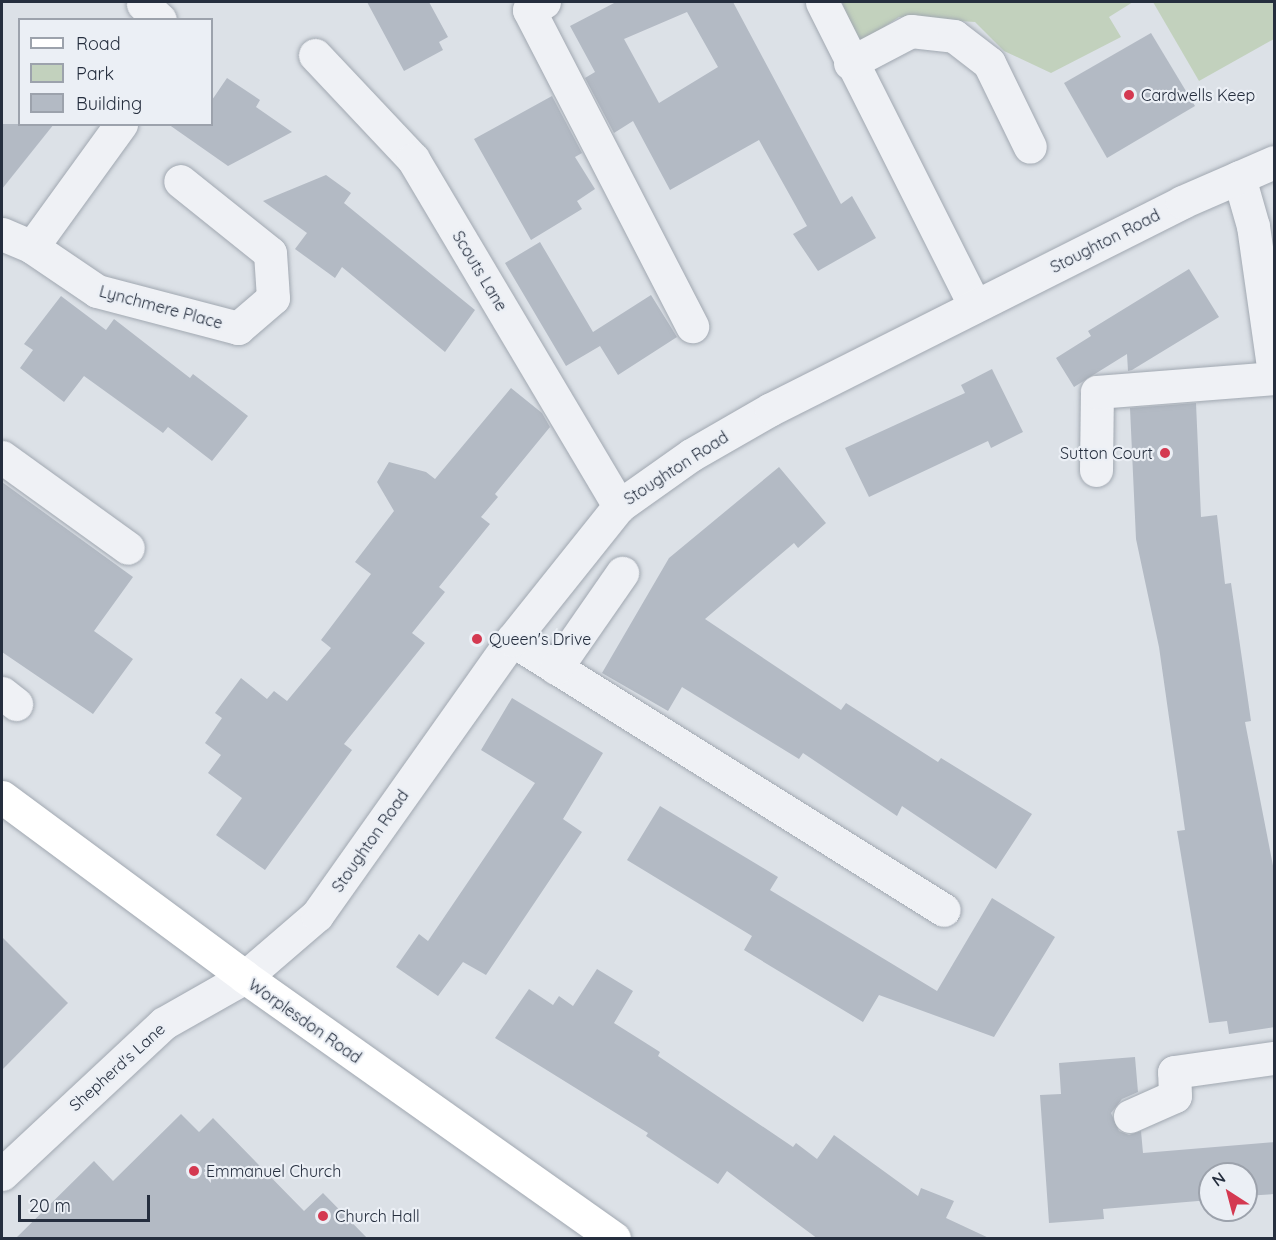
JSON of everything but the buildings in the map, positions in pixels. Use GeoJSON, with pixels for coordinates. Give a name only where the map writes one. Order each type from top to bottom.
{"type":"FeatureCollection","features":[{"type":"Feature","properties":{"kind":"main road","name":"Worplesdon Road"},"geometry":{"type":"LineString","coordinates":[[2,797],[582,1228],[614,1239]]}},
{"type":"Feature","properties":{"kind":"street"},"geometry":{"type":"LineString","coordinates":[[822,2],[850,63],[975,306]]}},
{"type":"Feature","properties":{"kind":"street"},"geometry":{"type":"LineString","coordinates":[[533,4],[566,81],[692,326]]}},
{"type":"Feature","properties":{"kind":"street"},"geometry":{"type":"LineString","coordinates":[[850,63],[911,31],[954,36],[989,63],[1030,147]]}},
{"type":"Feature","properties":{"kind":"street","name":"Scouts Lane"},"geometry":{"type":"LineString","coordinates":[[315,55],[413,159],[619,506]]}},
{"type":"Feature","properties":{"kind":"street"},"geometry":{"type":"LineString","coordinates":[[2,234],[32,248],[120,126]]}},
{"type":"Feature","properties":{"kind":"street","name":"Stoughton Road"},"geometry":{"type":"LineString","coordinates":[[245,977],[317,915],[512,640],[619,506],[691,455],[771,409],[975,306],[1239,177],[1275,162]]}},
{"type":"Feature","properties":{"kind":"street"},"geometry":{"type":"LineString","coordinates":[[1096,470],[1097,392],[1275,376],[1253,226],[1239,177]]}},
{"type":"Feature","properties":{"kind":"street","name":"Lynchmere Place"},"geometry":{"type":"LineString","coordinates":[[32,248],[97,291],[238,328],[273,298],[270,253],[180,181]]}},
{"type":"Feature","properties":{"kind":"street"},"geometry":{"type":"LineString","coordinates":[[2,457],[128,548]]}},
{"type":"Feature","properties":{"kind":"street"},"geometry":{"type":"LineString","coordinates":[[555,668],[622,573]]}},
{"type":"Feature","properties":{"kind":"street"},"geometry":{"type":"LineString","coordinates":[[512,640],[944,910]]}},
{"type":"Feature","properties":{"kind":"street","name":"Shepherd's Lane"},"geometry":{"type":"LineString","coordinates":[[2,1174],[164,1023],[245,977]]}},
{"type":"Feature","properties":{"kind":"street"},"geometry":{"type":"LineString","coordinates":[[1130,1116],[1175,1096],[1174,1072],[1275,1058]]}},
{"type":"Feature","properties":{"kind":"green space"},"geometry":{"type":"Polygon","coordinates":[[[842,2],[1133,2],[1109,17],[1121,37],[1051,73],[1004,51],[975,22],[899,17],[857,45],[842,2]]]}},
{"type":"Feature","properties":{"kind":"green space"},"geometry":{"type":"Polygon","coordinates":[[[1153,2],[1274,2],[1274,39],[1199,81],[1153,2]]]}},
{"type":"Feature","properties":{"kind":"place","name":"Cardwells Keep"},"geometry":{"type":"Point","coordinates":[1129,95]}},
{"type":"Feature","properties":{"kind":"place","name":"Sutton Court"},"geometry":{"type":"Point","coordinates":[1165,453]}},
{"type":"Feature","properties":{"kind":"place","name":"Queen's Drive"},"geometry":{"type":"Point","coordinates":[477,639]}},
{"type":"Feature","properties":{"kind":"place","name":"Emmanuel Church"},"geometry":{"type":"Point","coordinates":[194,1171]}},
{"type":"Feature","properties":{"kind":"place","name":"Church Hall"},"geometry":{"type":"Point","coordinates":[323,1216]}}]}
